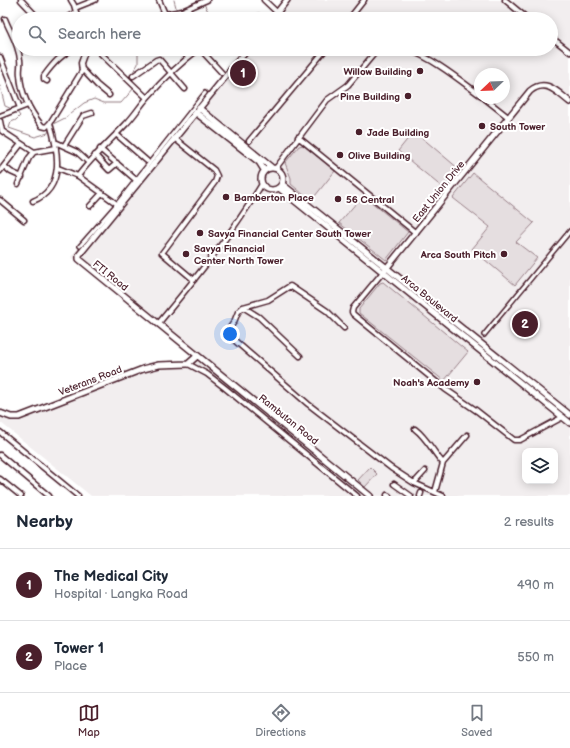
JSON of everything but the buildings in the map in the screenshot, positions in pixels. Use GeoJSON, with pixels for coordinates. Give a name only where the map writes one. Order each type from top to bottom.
{"type":"FeatureCollection","features":[{"type":"Feature","properties":{"kind":"street"},"geometry":{"type":"LineString","coordinates":[[22,0],[33,12]]}},
{"type":"Feature","properties":{"kind":"street"},"geometry":{"type":"LineString","coordinates":[[71,0],[76,10]]}},
{"type":"Feature","properties":{"kind":"street"},"geometry":{"type":"LineString","coordinates":[[74,12],[94,0]]}},
{"type":"Feature","properties":{"kind":"street"},"geometry":{"type":"LineString","coordinates":[[159,0],[164,12]]}},
{"type":"Feature","properties":{"kind":"street"},"geometry":{"type":"LineString","coordinates":[[176,12],[207,0]]}},
{"type":"Feature","properties":{"kind":"street"},"geometry":{"type":"LineString","coordinates":[[264,0],[275,12]]}},
{"type":"Feature","properties":{"kind":"street"},"geometry":{"type":"LineString","coordinates":[[277,12],[287,0]]}},
{"type":"Feature","properties":{"kind":"street"},"geometry":{"type":"LineString","coordinates":[[355,12],[364,0]]}},
{"type":"Feature","properties":{"kind":"street"},"geometry":{"type":"LineString","coordinates":[[505,0],[520,12]]}},
{"type":"Feature","properties":{"kind":"street"},"geometry":{"type":"LineString","coordinates":[[5,19],[12,35]]}},
{"type":"Feature","properties":{"kind":"street"},"geometry":{"type":"LineString","coordinates":[[558,43],[570,52]]}},
{"type":"Feature","properties":{"kind":"street"},"geometry":{"type":"LineString","coordinates":[[20,56],[21,84],[28,106],[42,126],[46,127],[50,123],[82,71],[84,56]]}},
{"type":"Feature","properties":{"kind":"street"},"geometry":{"type":"LineString","coordinates":[[47,81],[44,79],[44,76],[62,56]]}},
{"type":"Feature","properties":{"kind":"street"},"geometry":{"type":"LineString","coordinates":[[103,56],[147,98]]}},
{"type":"Feature","properties":{"kind":"street"},"geometry":{"type":"LineString","coordinates":[[206,56],[222,73]]}},
{"type":"Feature","properties":{"kind":"street"},"geometry":{"type":"LineString","coordinates":[[162,253],[215,182],[217,176],[214,170],[174,138],[178,129],[197,110],[242,56]]}},
{"type":"Feature","properties":{"kind":"street"},"geometry":{"type":"LineString","coordinates":[[250,141],[318,56]]}},
{"type":"Feature","properties":{"kind":"street"},"geometry":{"type":"LineString","coordinates":[[158,324],[194,280],[237,221],[262,184],[261,175],[264,170],[273,168],[327,100],[348,85],[372,56]]}},
{"type":"Feature","properties":{"kind":"street"},"geometry":{"type":"LineString","coordinates":[[424,56],[474,91]]}},
{"type":"Feature","properties":{"kind":"street"},"geometry":{"type":"LineString","coordinates":[[0,57],[16,110]]}},
{"type":"Feature","properties":{"kind":"street"},"geometry":{"type":"LineString","coordinates":[[78,176],[88,162],[127,123],[147,98],[188,57]]}},
{"type":"Feature","properties":{"kind":"street"},"geometry":{"type":"LineString","coordinates":[[134,76],[159,59],[185,89]]}},
{"type":"Feature","properties":{"kind":"street"},"geometry":{"type":"LineString","coordinates":[[82,69],[96,85],[109,95]]}},
{"type":"Feature","properties":{"kind":"street","name":"East Union Drive"},"geometry":{"type":"LineString","coordinates":[[568,415],[520,440],[512,438],[445,389],[352,312],[530,91],[541,86],[548,86],[570,102]]}},
{"type":"Feature","properties":{"kind":"street"},"geometry":{"type":"LineString","coordinates":[[80,246],[117,204],[178,129],[205,93]]}},
{"type":"Feature","properties":{"kind":"street"},"geometry":{"type":"LineString","coordinates":[[491,104],[508,118]]}},
{"type":"Feature","properties":{"kind":"street"},"geometry":{"type":"LineString","coordinates":[[0,116],[28,106]]}},
{"type":"Feature","properties":{"kind":"street"},"geometry":{"type":"LineString","coordinates":[[197,110],[273,168],[280,171],[283,175],[280,186],[270,190],[262,184]]}},
{"type":"Feature","properties":{"kind":"street"},"geometry":{"type":"LineString","coordinates":[[197,110],[259,162],[264,170]]}},
{"type":"Feature","properties":{"kind":"street"},"geometry":{"type":"LineString","coordinates":[[64,146],[84,116],[92,113]]}},
{"type":"Feature","properties":{"kind":"street"},"geometry":{"type":"LineString","coordinates":[[0,121],[2,131],[34,152]]}},
{"type":"Feature","properties":{"kind":"street"},"geometry":{"type":"LineString","coordinates":[[33,201],[45,194],[51,187],[58,168],[56,142],[50,123]]}},
{"type":"Feature","properties":{"kind":"street"},"geometry":{"type":"LineString","coordinates":[[116,134],[147,161]]}},
{"type":"Feature","properties":{"kind":"street"},"geometry":{"type":"LineString","coordinates":[[298,137],[416,233]]}},
{"type":"Feature","properties":{"kind":"street","name":"FTI Road"},"geometry":{"type":"LineString","coordinates":[[174,138],[79,255],[79,257],[83,263],[197,356]]}},
{"type":"Feature","properties":{"kind":"street"},"geometry":{"type":"LineString","coordinates":[[56,142],[77,152],[88,162]]}},
{"type":"Feature","properties":{"kind":"street"},"geometry":{"type":"LineString","coordinates":[[21,144],[1,168],[22,176]]}},
{"type":"Feature","properties":{"kind":"street"},"geometry":{"type":"LineString","coordinates":[[18,184],[29,158],[34,152],[56,148]]}},
{"type":"Feature","properties":{"kind":"street"},"geometry":{"type":"LineString","coordinates":[[100,150],[136,180]]}},
{"type":"Feature","properties":{"kind":"street"},"geometry":{"type":"LineString","coordinates":[[95,155],[109,170],[117,163]]}},
{"type":"Feature","properties":{"kind":"street"},"geometry":{"type":"LineString","coordinates":[[58,168],[78,176],[117,204]]}},
{"type":"Feature","properties":{"kind":"street","name":"Arca Boulevard"},"geometry":{"type":"LineString","coordinates":[[280,186],[568,415],[570,422]]}},
{"type":"Feature","properties":{"kind":"street"},"geometry":{"type":"LineString","coordinates":[[90,206],[102,193]]}},
{"type":"Feature","properties":{"kind":"street"},"geometry":{"type":"LineString","coordinates":[[0,200],[24,220]]}},
{"type":"Feature","properties":{"kind":"street"},"geometry":{"type":"LineString","coordinates":[[484,335],[570,231]]}},
{"type":"Feature","properties":{"kind":"street"},"geometry":{"type":"LineString","coordinates":[[157,251],[162,253],[194,280]]}},
{"type":"Feature","properties":{"kind":"street"},"geometry":{"type":"LineString","coordinates":[[344,328],[327,312],[292,286],[268,300],[243,307],[238,312],[234,322],[226,333],[308,404],[391,468],[414,483],[443,496]]}},
{"type":"Feature","properties":{"kind":"street"},"geometry":{"type":"LineString","coordinates":[[243,307],[259,316],[300,356]]}},
{"type":"Feature","properties":{"kind":"street"},"geometry":{"type":"LineString","coordinates":[[188,364],[197,356]]}},
{"type":"Feature","properties":{"kind":"street","name":"Rambutan Road"},"geometry":{"type":"LineString","coordinates":[[197,356],[370,496]]}},
{"type":"Feature","properties":{"kind":"street","name":"Veterans Road"},"geometry":{"type":"LineString","coordinates":[[0,413],[11,417],[19,417],[143,369],[159,365],[188,364],[207,374],[357,496]]}},
{"type":"Feature","properties":{"kind":"street"},"geometry":{"type":"LineString","coordinates":[[415,429],[422,434],[443,464]]}},
{"type":"Feature","properties":{"kind":"street"},"geometry":{"type":"LineString","coordinates":[[0,432],[78,496]]}},
{"type":"Feature","properties":{"kind":"street"},"geometry":{"type":"LineString","coordinates":[[435,492],[443,464],[467,435]]}},
{"type":"Feature","properties":{"kind":"street"},"geometry":{"type":"LineString","coordinates":[[0,455],[49,496]]}},
{"type":"Feature","properties":{"kind":"street"},"geometry":{"type":"LineString","coordinates":[[414,483],[425,471]]}},
{"type":"Feature","properties":{"kind":"street"},"geometry":{"type":"LineString","coordinates":[[0,479],[21,496]]}},
{"type":"Feature","properties":{"kind":"street"},"geometry":{"type":"LineString","coordinates":[[394,484],[411,496]]}},
{"type":"Feature","properties":{"kind":"shaded area"},"geometry":{"type":"Polygon","coordinates":[[[286,0],[570,0],[570,496],[91,496],[0,422],[0,418],[19,420],[144,372],[182,367],[192,357],[105,283],[71,257],[239,56],[558,56],[558,12],[276,12],[286,0]]]}},
{"type":"Feature","properties":{"kind":"shaded area"},"geometry":{"type":"Polygon","coordinates":[[[414,131],[459,169],[443,188],[398,151],[414,131]]]}},
{"type":"Feature","properties":{"kind":"shaded area"},"geometry":{"type":"Polygon","coordinates":[[[303,145],[335,171],[311,201],[291,184],[291,178],[285,163],[299,146],[303,145]]]}},
{"type":"Feature","properties":{"kind":"shaded area"},"geometry":{"type":"Polygon","coordinates":[[[473,173],[534,223],[516,242],[537,258],[515,285],[472,249],[490,227],[453,198],[473,173]]]}},
{"type":"Feature","properties":{"kind":"shaded area"},"geometry":{"type":"Polygon","coordinates":[[[364,196],[408,232],[386,260],[339,223],[364,196]]]}},
{"type":"Feature","properties":{"kind":"shaded area"},"geometry":{"type":"Polygon","coordinates":[[[383,282],[468,352],[444,381],[359,313],[359,309],[380,283],[383,282]]]}},
{"type":"Feature","properties":{"kind":"shaded area"},"geometry":{"type":"Polygon","coordinates":[[[370,467],[377,474],[365,487],[358,480],[370,467]]]}},
{"type":"Feature","properties":{"kind":"waterway"},"geometry":{"type":"LineString","coordinates":[[174,0],[177,11]]}},
{"type":"Feature","properties":{"kind":"waterway"},"geometry":{"type":"LineString","coordinates":[[204,4],[208,12]]}},
{"type":"Feature","properties":{"kind":"waterway"},"geometry":{"type":"LineString","coordinates":[[134,83],[131,75],[138,64],[138,56]]}},
{"type":"Feature","properties":{"kind":"waterway"},"geometry":{"type":"LineString","coordinates":[[0,86],[5,106],[12,109]]}},
{"type":"Feature","properties":{"kind":"waterway"},"geometry":{"type":"LineString","coordinates":[[53,124],[65,118],[84,103],[94,99],[104,103],[121,103],[134,88]]}},
{"type":"Feature","properties":{"kind":"waterway"},"geometry":{"type":"LineString","coordinates":[[17,112],[20,116],[11,122],[9,128],[35,137],[48,133],[49,129]]}},
{"type":"Feature","properties":{"kind":"place","name":"Willow Building"},"geometry":{"type":"Point","coordinates":[420,71]}},
{"type":"Feature","properties":{"kind":"place","name":"The Medical City"},"geometry":{"type":"Point","coordinates":[243,73]}},
{"type":"Feature","properties":{"kind":"place","name":"Pine Building"},"geometry":{"type":"Point","coordinates":[408,96]}},
{"type":"Feature","properties":{"kind":"place","name":"South Tower"},"geometry":{"type":"Point","coordinates":[482,126]}},
{"type":"Feature","properties":{"kind":"place","name":"Jade Building"},"geometry":{"type":"Point","coordinates":[359,132]}},
{"type":"Feature","properties":{"kind":"place","name":"Olive Building"},"geometry":{"type":"Point","coordinates":[340,155]}},
{"type":"Feature","properties":{"kind":"place","name":"Bamberton Place"},"geometry":{"type":"Point","coordinates":[226,197]}},
{"type":"Feature","properties":{"kind":"place","name":"56 Central"},"geometry":{"type":"Point","coordinates":[338,199]}},
{"type":"Feature","properties":{"kind":"place","name":"Savya Financial Center South Tower"},"geometry":{"type":"Point","coordinates":[200,233]}},
{"type":"Feature","properties":{"kind":"place","name":"Savya Financial Center North Tower"},"geometry":{"type":"Point","coordinates":[186,254]}},
{"type":"Feature","properties":{"kind":"place","name":"Arca South Pitch"},"geometry":{"type":"Point","coordinates":[504,254]}},
{"type":"Feature","properties":{"kind":"place","name":"Tower 1"},"geometry":{"type":"Point","coordinates":[525,324]}},
{"type":"Feature","properties":{"kind":"place","name":"Noah's Academy"},"geometry":{"type":"Point","coordinates":[477,382]}}]}
